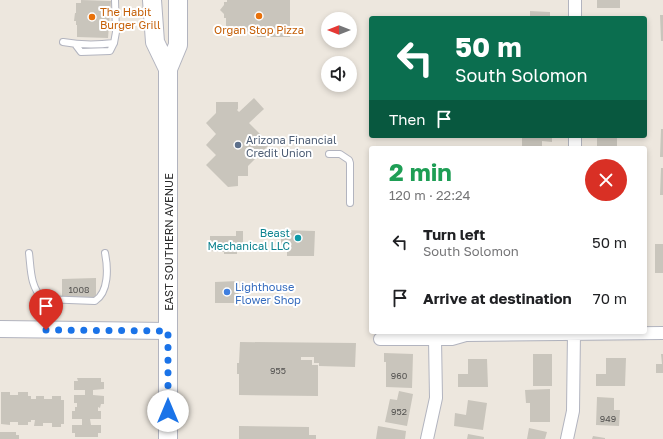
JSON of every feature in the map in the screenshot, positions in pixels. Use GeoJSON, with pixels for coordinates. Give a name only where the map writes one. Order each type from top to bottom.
{"type":"FeatureCollection","features":[{"type":"Feature","properties":{"kind":"main road","name":"EAST SOUTHERN AVENUE"},"geometry":{"type":"LineString","coordinates":[[152,0],[155,42],[168,69]]}},
{"type":"Feature","properties":{"kind":"main road","name":"EAST SOUTHERN AVENUE"},"geometry":{"type":"LineString","coordinates":[[168,439],[168,69],[178,45],[178,0]]}},
{"type":"Feature","properties":{"kind":"street"},"geometry":{"type":"LineString","coordinates":[[575,0],[575,16]]}},
{"type":"Feature","properties":{"kind":"street"},"geometry":{"type":"LineString","coordinates":[[0,329],[168,331]]}},
{"type":"Feature","properties":{"kind":"street"},"geometry":{"type":"LineString","coordinates":[[647,333],[663,333]]}},
{"type":"Feature","properties":{"kind":"street"},"geometry":{"type":"LineString","coordinates":[[380,339],[435,339],[466,335],[520,334]]}},
{"type":"Feature","properties":{"kind":"street"},"geometry":{"type":"LineString","coordinates":[[568,439],[573,411],[574,334]]}},
{"type":"Feature","properties":{"kind":"street"},"geometry":{"type":"LineString","coordinates":[[427,439],[436,398],[435,339]]}},
{"type":"Feature","properties":{"kind":"lane"},"geometry":{"type":"LineString","coordinates":[[63,42],[75,44],[81,52],[110,51],[114,43],[116,32],[115,0]]}},
{"type":"Feature","properties":{"kind":"lane"},"geometry":{"type":"LineString","coordinates":[[329,154],[340,154],[349,160],[350,203]]}},
{"type":"Feature","properties":{"kind":"lane"},"geometry":{"type":"LineString","coordinates":[[29,253],[32,283],[36,293],[43,299],[95,301],[101,297],[104,291],[107,263],[105,253]]}},
{"type":"Feature","properties":{"kind":"building","name":"The Habit Burger Grill"},"geometry":{"type":"Polygon","coordinates":[[[81,0],[111,1],[108,38],[77,37],[77,25],[76,21],[74,21],[76,3],[81,3],[81,0]]]}},
{"type":"Feature","properties":{"kind":"building"},"geometry":{"type":"Polygon","coordinates":[[[227,0],[290,0],[290,37],[257,37],[257,32],[226,32],[226,18],[224,18],[224,14],[220,10],[224,5],[224,2],[227,2],[227,0]]]}},
{"type":"Feature","properties":{"kind":"building"},"geometry":{"type":"Polygon","coordinates":[[[597,0],[620,0],[620,8],[597,8],[597,0]]]}},
{"type":"Feature","properties":{"kind":"building"},"geometry":{"type":"Polygon","coordinates":[[[530,11],[550,12],[550,16],[530,16],[530,11]]]}},
{"type":"Feature","properties":{"kind":"building"},"geometry":{"type":"Polygon","coordinates":[[[660,15],[663,15],[663,41],[661,41],[660,15]]]}},
{"type":"Feature","properties":{"kind":"building","name":"Arizona Financial Credit Union"},"geometry":{"type":"Polygon","coordinates":[[[254,98],[264,109],[249,123],[270,144],[248,166],[248,176],[238,176],[238,186],[228,187],[206,165],[216,155],[206,145],[216,134],[206,123],[216,113],[216,102],[238,102],[237,110],[239,112],[254,98]]]}},
{"type":"Feature","properties":{"kind":"building"},"geometry":{"type":"Polygon","coordinates":[[[661,129],[663,129],[663,157],[660,157],[661,129]]]}},
{"type":"Feature","properties":{"kind":"building"},"geometry":{"type":"Polygon","coordinates":[[[522,138],[552,138],[552,142],[542,141],[542,146],[522,146],[522,138]]]}},
{"type":"Feature","properties":{"kind":"building"},"geometry":{"type":"Polygon","coordinates":[[[597,138],[617,138],[617,146],[597,146],[597,138]]]}},
{"type":"Feature","properties":{"kind":"building"},"geometry":{"type":"Polygon","coordinates":[[[661,168],[663,168],[663,195],[660,195],[661,168]]]}},
{"type":"Feature","properties":{"kind":"building","name":"Beast Mechanical LLC"},"geometry":{"type":"Polygon","coordinates":[[[281,230],[315,231],[314,256],[287,256],[287,245],[281,245],[281,230]]]}},
{"type":"Feature","properties":{"kind":"building"},"geometry":{"type":"Polygon","coordinates":[[[236,231],[243,231],[243,251],[237,251],[237,254],[224,254],[224,252],[210,251],[210,236],[236,236],[236,231]]]}},
{"type":"Feature","properties":{"kind":"building"},"geometry":{"type":"Polygon","coordinates":[[[655,244],[663,244],[663,273],[655,273],[655,244]]]}},
{"type":"Feature","properties":{"kind":"building"},"geometry":{"type":"Polygon","coordinates":[[[96,278],[96,299],[62,299],[62,279],[96,278]]]}},
{"type":"Feature","properties":{"kind":"building","name":"Lighthouse Flower Shop"},"geometry":{"type":"Polygon","coordinates":[[[238,281],[239,303],[215,303],[215,282],[238,281]]]}},
{"type":"Feature","properties":{"kind":"building"},"geometry":{"type":"Polygon","coordinates":[[[240,342],[356,343],[355,367],[319,366],[319,363],[314,363],[314,357],[301,357],[301,360],[312,360],[312,365],[318,365],[318,396],[239,395],[239,374],[237,374],[237,363],[239,363],[240,342]]]}},
{"type":"Feature","properties":{"kind":"building"},"geometry":{"type":"Polygon","coordinates":[[[384,353],[413,354],[412,388],[386,387],[386,362],[384,362],[384,353]]]}},
{"type":"Feature","properties":{"kind":"building"},"geometry":{"type":"Polygon","coordinates":[[[533,354],[552,354],[552,386],[533,386],[533,354]]]}},
{"type":"Feature","properties":{"kind":"building"},"geometry":{"type":"Polygon","coordinates":[[[661,354],[663,354],[663,373],[656,373],[656,364],[662,364],[661,354]]]}},
{"type":"Feature","properties":{"kind":"building"},"geometry":{"type":"Polygon","coordinates":[[[606,358],[626,358],[625,386],[596,386],[596,374],[606,374],[606,358]]]}},
{"type":"Feature","properties":{"kind":"building"},"geometry":{"type":"Polygon","coordinates":[[[468,359],[487,359],[488,387],[458,387],[458,374],[468,374],[468,359]]]}},
{"type":"Feature","properties":{"kind":"building"},"geometry":{"type":"Polygon","coordinates":[[[77,378],[101,378],[101,382],[104,382],[104,389],[93,390],[93,395],[104,396],[104,404],[101,404],[100,408],[98,407],[98,411],[101,411],[101,419],[90,419],[91,425],[101,425],[101,433],[98,433],[98,437],[75,437],[75,433],[72,433],[72,425],[82,425],[82,419],[72,419],[72,411],[75,411],[75,407],[77,407],[77,403],[74,403],[74,395],[85,395],[85,390],[74,390],[74,381],[78,381],[77,378]]]}},
{"type":"Feature","properties":{"kind":"building"},"geometry":{"type":"Polygon","coordinates":[[[550,389],[550,422],[530,422],[530,403],[526,403],[525,390],[550,389]]]}},
{"type":"Feature","properties":{"kind":"building"},"geometry":{"type":"Polygon","coordinates":[[[399,391],[413,394],[407,426],[385,422],[390,399],[397,400],[399,391]]]}},
{"type":"Feature","properties":{"kind":"building"},"geometry":{"type":"Polygon","coordinates":[[[1,392],[10,392],[10,395],[18,395],[18,392],[28,392],[28,396],[31,396],[31,399],[36,399],[36,396],[44,396],[44,399],[52,399],[52,396],[61,396],[61,400],[64,400],[64,424],[61,424],[61,427],[52,427],[52,423],[43,423],[43,426],[34,426],[35,420],[31,420],[31,422],[28,422],[28,425],[18,425],[18,422],[10,422],[10,425],[1,424],[1,392]]]}},
{"type":"Feature","properties":{"kind":"building"},"geometry":{"type":"Polygon","coordinates":[[[597,397],[614,398],[614,410],[620,410],[619,426],[596,425],[597,397]]]}},
{"type":"Feature","properties":{"kind":"building"},"geometry":{"type":"Polygon","coordinates":[[[468,400],[487,403],[483,430],[454,426],[455,413],[466,415],[468,400]]]}},
{"type":"Feature","properties":{"kind":"building"},"geometry":{"type":"Polygon","coordinates":[[[239,426],[309,427],[309,435],[316,435],[316,439],[239,439],[239,426]]]}},
{"type":"Feature","properties":{"kind":"building"},"geometry":{"type":"Polygon","coordinates":[[[378,426],[406,431],[405,439],[376,439],[378,426]]]}},
{"type":"Feature","properties":{"kind":"building"},"geometry":{"type":"Polygon","coordinates":[[[529,428],[547,432],[545,439],[527,439],[529,428]]]}},
{"type":"Feature","properties":{"kind":"building"},"geometry":{"type":"Polygon","coordinates":[[[0,432],[16,432],[16,435],[19,435],[19,439],[0,439],[0,432]]]}},
{"type":"Feature","properties":{"kind":"building"},"geometry":{"type":"Polygon","coordinates":[[[468,434],[484,437],[484,439],[467,439],[468,434]]]}},
{"type":"Feature","properties":{"kind":"building"},"geometry":{"type":"Polygon","coordinates":[[[593,436],[605,438],[605,439],[592,439],[593,436]]]}},
{"type":"Feature","properties":{"kind":"place","name":"Organ Stop Pizza"},"geometry":{"type":"Point","coordinates":[259,16]}},
{"type":"Feature","properties":{"kind":"place","name":"The Habit Burger Grill"},"geometry":{"type":"Point","coordinates":[92,17]}},
{"type":"Feature","properties":{"kind":"place","name":"Arizona Financial Credit Union"},"geometry":{"type":"Point","coordinates":[238,145]}},
{"type":"Feature","properties":{"kind":"place","name":"Beast Mechanical LLC"},"geometry":{"type":"Point","coordinates":[298,238]}},
{"type":"Feature","properties":{"kind":"place","name":"Lighthouse Flower Shop"},"geometry":{"type":"Point","coordinates":[227,292]}},
{"type":"Feature","properties":{"kind":"route"},"geometry":{"type":"LineString","coordinates":[[46,330],[168,331],[168,411]]}}]}
